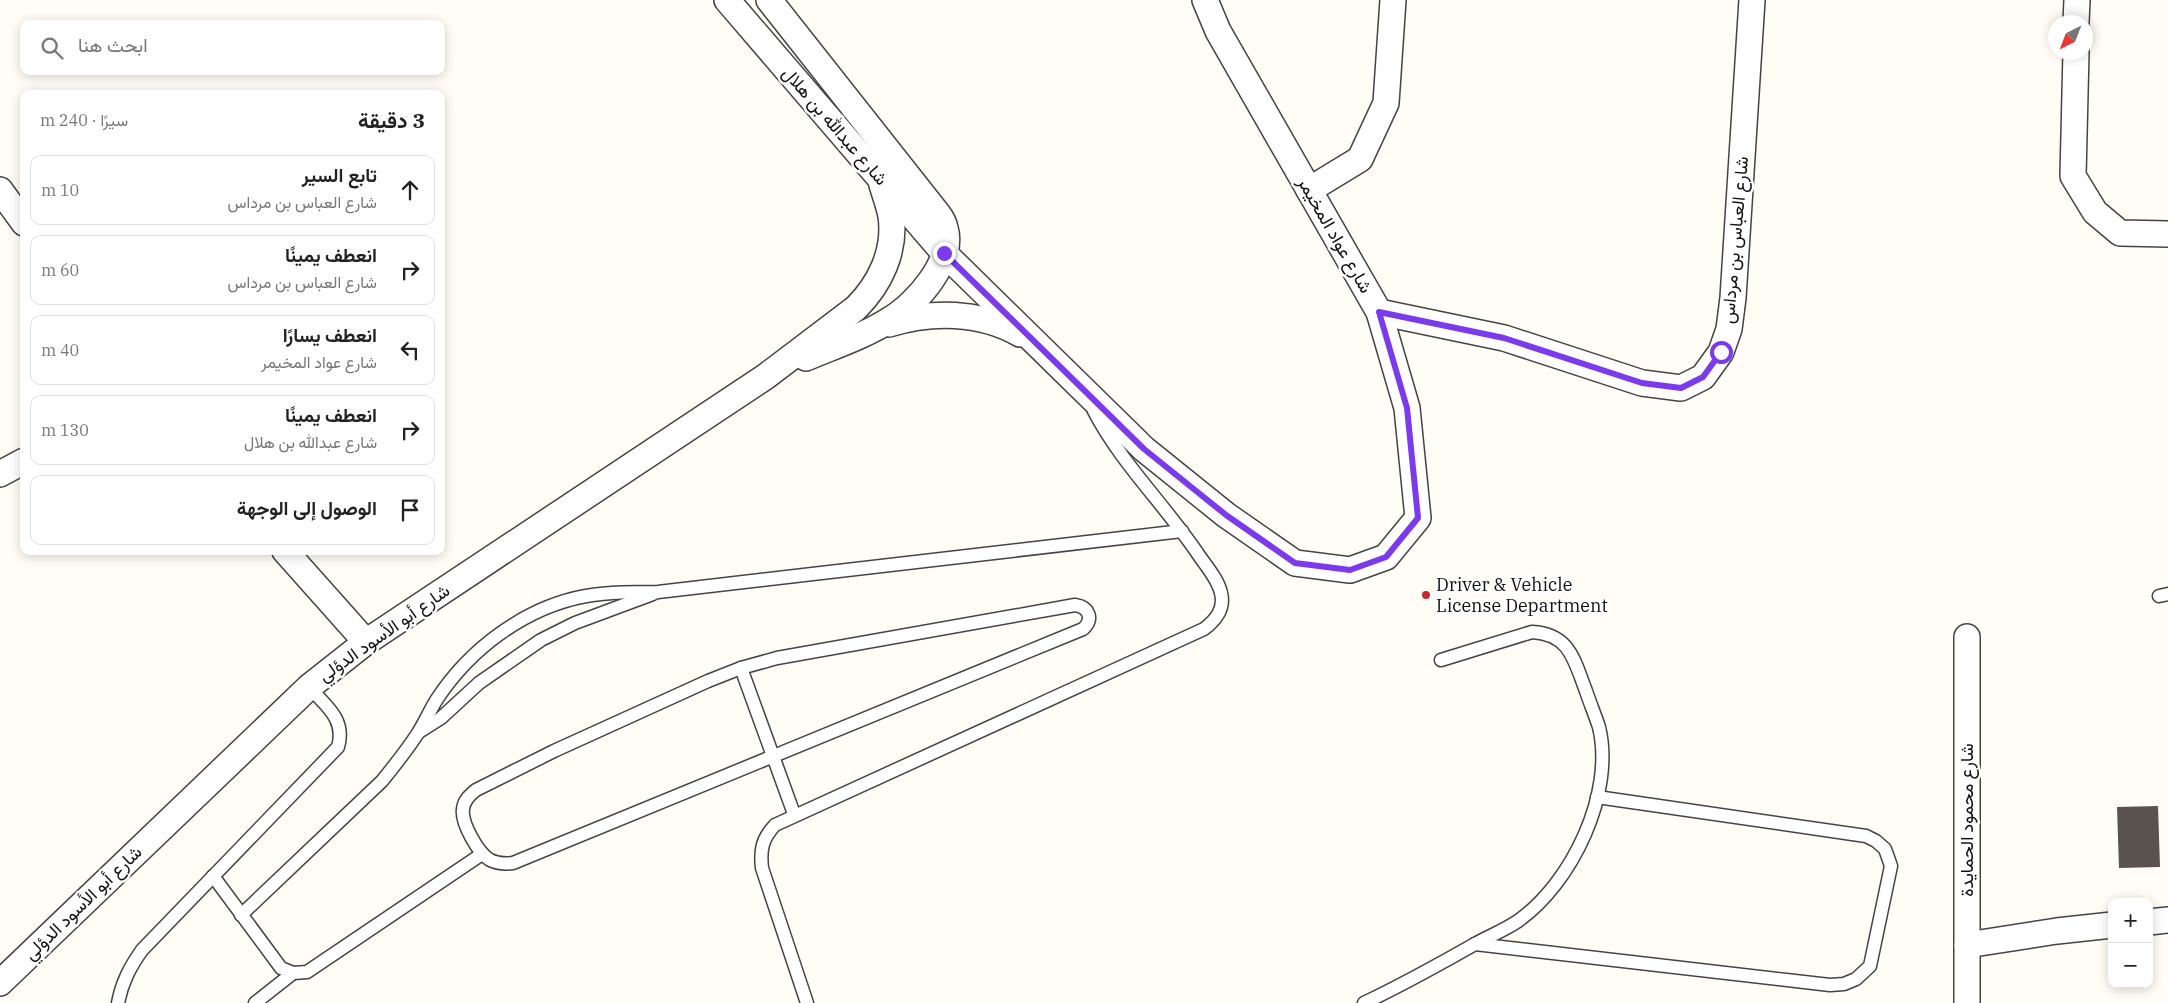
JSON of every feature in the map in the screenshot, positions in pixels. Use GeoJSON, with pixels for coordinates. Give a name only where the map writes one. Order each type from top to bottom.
{"type":"FeatureCollection","features":[{"type":"Feature","properties":{"kind":"street","name":"شارع عبدالله بن هلال"},"geometry":{"type":"LineString","coordinates":[[727,0],[944,253],[1144,449],[1226,515],[1295,563],[1350,570],[1386,557],[1418,518]]}},
{"type":"Feature","properties":{"kind":"street","name":"شارع عبدالله بن هلال"},"geometry":{"type":"LineString","coordinates":[[770,0],[938,214],[946,228],[944,253]]}},
{"type":"Feature","properties":{"kind":"street","name":"شارع عواد المخيمر"},"geometry":{"type":"LineString","coordinates":[[1205,0],[1218,31],[1379,312],[1407,408],[1418,518]]}},
{"type":"Feature","properties":{"kind":"street"},"geometry":{"type":"LineString","coordinates":[[1309,190],[1360,159],[1386,103],[1393,0]]}},
{"type":"Feature","properties":{"kind":"street","name":"شارع العباس بن مرداس"},"geometry":{"type":"LineString","coordinates":[[1379,312],[1504,338],[1642,383],[1681,388],[1703,377],[1721,352],[1729,330],[1733,298],[1752,0]]}},
{"type":"Feature","properties":{"kind":"street"},"geometry":{"type":"LineString","coordinates":[[2076,15],[2077,0]]}},
{"type":"Feature","properties":{"kind":"street"},"geometry":{"type":"LineString","coordinates":[[2076,60],[2073,176],[2095,212],[2120,233],[2168,234]]}},
{"type":"Feature","properties":{"kind":"street"},"geometry":{"type":"LineString","coordinates":[[765,377],[856,308],[878,282],[890,250],[892,232],[880,177]]}},
{"type":"Feature","properties":{"kind":"street"},"geometry":{"type":"LineString","coordinates":[[0,190],[20,218]]}},
{"type":"Feature","properties":{"kind":"street"},"geometry":{"type":"LineString","coordinates":[[765,377],[892,319],[920,294],[937,273],[944,253]]}},
{"type":"Feature","properties":{"kind":"street"},"geometry":{"type":"LineString","coordinates":[[872,329],[920,316],[952,315],[992,322],[1014,331],[1035,343]]}},
{"type":"Feature","properties":{"kind":"street","name":"شارع أبو الأسود الدؤلي"},"geometry":{"type":"LineString","coordinates":[[0,982],[309,687],[366,642],[765,377]]}},
{"type":"Feature","properties":{"kind":"street"},"geometry":{"type":"LineString","coordinates":[[0,474],[20,463]]}},
{"type":"Feature","properties":{"kind":"street"},"geometry":{"type":"LineString","coordinates":[[289,555],[366,642]]}},
{"type":"Feature","properties":{"kind":"street","name":"شارع محمود الحمايدة"},"geometry":{"type":"LineString","coordinates":[[1967,637],[1967,1003]]}},
{"type":"Feature","properties":{"kind":"street"},"geometry":{"type":"LineString","coordinates":[[2153,922],[2168,920]]}},
{"type":"Feature","properties":{"kind":"street"},"geometry":{"type":"LineString","coordinates":[[1967,944],[2108,925]]}},
{"type":"Feature","properties":{"kind":"lane"},"geometry":{"type":"LineString","coordinates":[[807,1003],[762,868],[760,852],[764,837],[775,825],[794,814],[1204,629],[1215,620],[1221,608],[1222,594],[1216,582],[1182,531],[1114,444],[1082,389]]}},
{"type":"Feature","properties":{"kind":"lane"},"geometry":{"type":"LineString","coordinates":[[241,915],[361,803],[392,770],[419,732],[436,700],[459,670],[485,645],[516,624],[549,608],[584,596],[621,592],[658,592],[1182,531]]}},
{"type":"Feature","properties":{"kind":"lane"},"geometry":{"type":"LineString","coordinates":[[419,732],[441,718],[479,683],[501,666],[541,640],[575,623],[658,592]]}},
{"type":"Feature","properties":{"kind":"lane"},"geometry":{"type":"LineString","coordinates":[[1075,605],[1083,606],[1088,610],[1090,617],[1088,624],[1083,629],[772,755],[513,863],[502,864],[491,861],[482,854],[463,818],[463,807],[467,797],[476,790],[554,751],[741,668],[777,658],[1075,605]]}},
{"type":"Feature","properties":{"kind":"lane"},"geometry":{"type":"LineString","coordinates":[[1364,1003],[1417,978],[1518,920],[1555,886],[1582,844],[1597,797],[1601,750],[1599,727],[1573,657],[1567,646],[1557,638],[1545,633],[1532,632],[1441,660]]}},
{"type":"Feature","properties":{"kind":"lane"},"geometry":{"type":"LineString","coordinates":[[741,668],[794,814]]}},
{"type":"Feature","properties":{"kind":"lane"},"geometry":{"type":"LineString","coordinates":[[118,1003],[120,990],[128,969],[142,950],[338,746],[341,737],[338,721],[309,687]]}},
{"type":"Feature","properties":{"kind":"lane"},"geometry":{"type":"LineString","coordinates":[[1475,944],[1830,985],[1844,984],[1856,979],[1870,966],[1891,866],[1884,849],[1876,841],[1866,836],[1597,797]]}},
{"type":"Feature","properties":{"kind":"lane"},"geometry":{"type":"LineString","coordinates":[[213,876],[281,968],[293,973],[306,972],[482,854]]}},
{"type":"Feature","properties":{"kind":"lane"},"geometry":{"type":"LineString","coordinates":[[255,1003],[293,973]]}},
{"type":"Feature","properties":{"kind":"building"},"geometry":{"type":"Polygon","coordinates":[[[2158,806],[2160,867],[2119,868],[2117,807],[2158,806]]]}},
{"type":"Feature","properties":{"kind":"place","name":"Driver & Vehicle License Department"},"geometry":{"type":"Point","coordinates":[1426,595]}},
{"type":"Feature","properties":{"kind":"route"},"geometry":{"type":"LineString","coordinates":[[944,253],[1144,449],[1226,515],[1295,563],[1350,570],[1386,557],[1418,518],[1407,408],[1379,312],[1504,338],[1642,383],[1681,388],[1703,377],[1721,352]]}}]}
